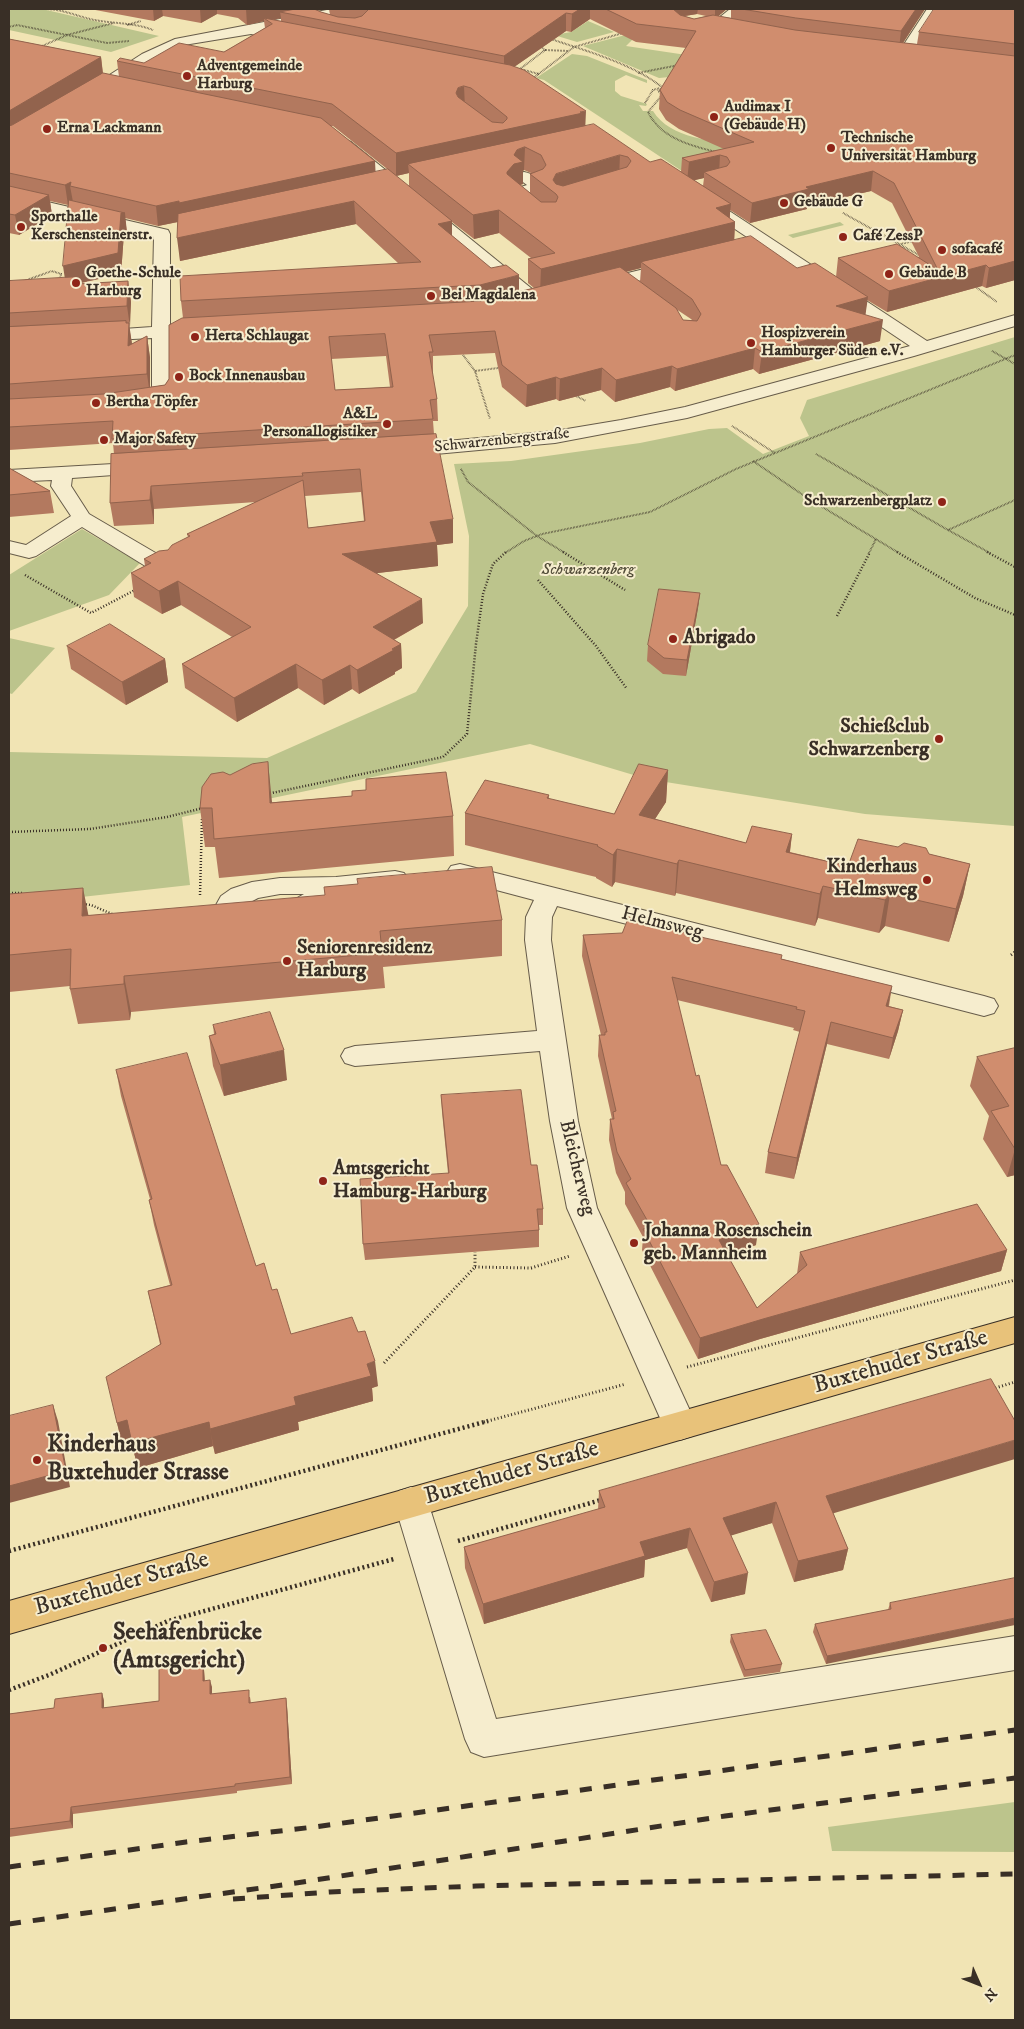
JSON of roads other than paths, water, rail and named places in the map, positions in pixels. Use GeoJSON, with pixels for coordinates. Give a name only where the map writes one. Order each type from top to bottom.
{"type":"FeatureCollection","features":[{"type":"Feature","properties":{"kind":"main road","name":"Buxtehuder Straße"},"geometry":{"type":"LineString","coordinates":[[9,1618],[1015,1330]]}},
{"type":"Feature","properties":{"kind":"street"},"geometry":{"type":"LineString","coordinates":[[69,105],[103,85],[127,67],[162,49],[200,37],[252,30],[317,13],[351,9]]}},
{"type":"Feature","properties":{"kind":"street"},"geometry":{"type":"LineString","coordinates":[[735,32],[708,26],[738,9]]}},
{"type":"Feature","properties":{"kind":"street"},"geometry":{"type":"LineString","coordinates":[[904,56],[934,9]]}},
{"type":"Feature","properties":{"kind":"street"},"geometry":{"type":"LineString","coordinates":[[317,13],[330,29]]}},
{"type":"Feature","properties":{"kind":"street"},"geometry":{"type":"LineString","coordinates":[[252,30],[305,40]]}},
{"type":"Feature","properties":{"kind":"street"},"geometry":{"type":"LineString","coordinates":[[886,53],[922,58]]}},
{"type":"Feature","properties":{"kind":"street"},"geometry":{"type":"LineString","coordinates":[[109,64],[127,67]]}},
{"type":"Feature","properties":{"kind":"street"},"geometry":{"type":"LineString","coordinates":[[103,85],[122,89]]}},
{"type":"Feature","properties":{"kind":"street"},"geometry":{"type":"LineString","coordinates":[[336,137],[536,301]]}},
{"type":"Feature","properties":{"kind":"street"},"geometry":{"type":"LineString","coordinates":[[524,178],[535,183],[536,187],[521,192],[516,196],[548,220]]}},
{"type":"Feature","properties":{"kind":"street"},"geometry":{"type":"LineString","coordinates":[[375,188],[413,180]]}},
{"type":"Feature","properties":{"kind":"street"},"geometry":{"type":"LineString","coordinates":[[693,195],[924,347]]}},
{"type":"Feature","properties":{"kind":"street"},"geometry":{"type":"LineString","coordinates":[[9,198],[162,234],[182,230]]}},
{"type":"Feature","properties":{"kind":"street"},"geometry":{"type":"LineString","coordinates":[[125,406],[161,401],[162,234]]}},
{"type":"Feature","properties":{"kind":"street"},"geometry":{"type":"LineString","coordinates":[[749,248],[768,244]]}},
{"type":"Feature","properties":{"kind":"street"},"geometry":{"type":"LineString","coordinates":[[585,289],[691,263]]}},
{"type":"Feature","properties":{"kind":"street"},"geometry":{"type":"LineString","coordinates":[[624,280],[638,291]]}},
{"type":"Feature","properties":{"kind":"street"},"geometry":{"type":"LineString","coordinates":[[518,306],[556,296]]}},
{"type":"Feature","properties":{"kind":"street","name":"Schwarzenbergstraße"},"geometry":{"type":"LineString","coordinates":[[385,452],[516,441],[621,426],[770,391],[1015,320]]}},
{"type":"Feature","properties":{"kind":"street"},"geometry":{"type":"LineString","coordinates":[[76,337],[221,330]]}},
{"type":"Feature","properties":{"kind":"street"},"geometry":{"type":"LineString","coordinates":[[9,476],[170,467]]}},
{"type":"Feature","properties":{"kind":"street"},"geometry":{"type":"LineString","coordinates":[[63,472],[61,486],[82,518],[164,567]]}},
{"type":"Feature","properties":{"kind":"street"},"geometry":{"type":"LineString","coordinates":[[9,547],[29,552],[82,518]]}},
{"type":"Feature","properties":{"kind":"street","name":"Helmsweg"},"geometry":{"type":"LineString","coordinates":[[338,884],[274,920],[257,926],[241,925],[230,918],[227,909],[230,902],[242,893],[256,890],[463,872],[549,896],[984,1006]]}},
{"type":"Feature","properties":{"kind":"street","name":"Bleicherweg"},"geometry":{"type":"LineString","coordinates":[[549,896],[539,917],[538,940],[564,1121],[582,1208],[680,1426]]}},
{"type":"Feature","properties":{"kind":"street"},"geometry":{"type":"LineString","coordinates":[[355,1056],[552,1040]]}},
{"type":"Feature","properties":{"kind":"street"},"geometry":{"type":"LineString","coordinates":[[411,1502],[484,1739],[1015,1654]]}},
{"type":"Feature","properties":{"kind":"railway"},"geometry":{"type":"LineString","coordinates":[[9,1867],[186,1842],[314,1827],[1015,1730]]}},
{"type":"Feature","properties":{"kind":"railway"},"geometry":{"type":"LineString","coordinates":[[9,1924],[296,1883],[725,1816],[1015,1778]]}},
{"type":"Feature","properties":{"kind":"railway"},"geometry":{"type":"LineString","coordinates":[[233,1899],[330,1892],[476,1886],[1015,1874]]}},
{"type":"Feature","properties":{"kind":"place","name":"Adventgemeinde Harburg"},"geometry":{"type":"Point","coordinates":[187,76]}},
{"type":"Feature","properties":{"kind":"place","name":"Audimax I (Gebäude H)"},"geometry":{"type":"Point","coordinates":[714,117]}},
{"type":"Feature","properties":{"kind":"place","name":"Erna Lackmann"},"geometry":{"type":"Point","coordinates":[47,129]}},
{"type":"Feature","properties":{"kind":"place","name":"Technische Universität Hamburg"},"geometry":{"type":"Point","coordinates":[831,148]}},
{"type":"Feature","properties":{"kind":"place","name":"Gebäude G"},"geometry":{"type":"Point","coordinates":[784,203]}},
{"type":"Feature","properties":{"kind":"place","name":"Sporthalle Kerschensteinerstr."},"geometry":{"type":"Point","coordinates":[21,227]}},
{"type":"Feature","properties":{"kind":"place","name":"Café ZessP"},"geometry":{"type":"Point","coordinates":[843,237]}},
{"type":"Feature","properties":{"kind":"place","name":"sofacafé"},"geometry":{"type":"Point","coordinates":[942,250]}},
{"type":"Feature","properties":{"kind":"place","name":"Gebäude B"},"geometry":{"type":"Point","coordinates":[889,274]}},
{"type":"Feature","properties":{"kind":"place","name":"Goethe-Schule Harburg"},"geometry":{"type":"Point","coordinates":[76,283]}},
{"type":"Feature","properties":{"kind":"place","name":"Bei Magdalena"},"geometry":{"type":"Point","coordinates":[431,296]}},
{"type":"Feature","properties":{"kind":"place","name":"Herta Schlaugat"},"geometry":{"type":"Point","coordinates":[195,337]}},
{"type":"Feature","properties":{"kind":"place","name":"Hospizverein Hamburger Süden e.V."},"geometry":{"type":"Point","coordinates":[751,343]}},
{"type":"Feature","properties":{"kind":"place","name":"Bock Innenausbau"},"geometry":{"type":"Point","coordinates":[179,377]}},
{"type":"Feature","properties":{"kind":"place","name":"Bertha Töpfer"},"geometry":{"type":"Point","coordinates":[96,403]}},
{"type":"Feature","properties":{"kind":"place","name":"A&L Personallogistiker"},"geometry":{"type":"Point","coordinates":[387,424]}},
{"type":"Feature","properties":{"kind":"place","name":"Major Safety"},"geometry":{"type":"Point","coordinates":[104,440]}},
{"type":"Feature","properties":{"kind":"place","name":"Schwarzenbergplatz"},"geometry":{"type":"Point","coordinates":[942,502]}},
{"type":"Feature","properties":{"kind":"place","name":"Abrigado"},"geometry":{"type":"Point","coordinates":[673,639]}},
{"type":"Feature","properties":{"kind":"place","name":"Schießclub Schwarzenberg"},"geometry":{"type":"Point","coordinates":[939,739]}},
{"type":"Feature","properties":{"kind":"place","name":"Kinderhaus Helmsweg"},"geometry":{"type":"Point","coordinates":[927,880]}},
{"type":"Feature","properties":{"kind":"place","name":"Seniorenresidenz Harburg"},"geometry":{"type":"Point","coordinates":[287,961]}},
{"type":"Feature","properties":{"kind":"place","name":"Amtsgericht Hamburg-Harburg"},"geometry":{"type":"Point","coordinates":[323,1181]}},
{"type":"Feature","properties":{"kind":"place","name":"Johanna Rosenschein geb. Mannheim"},"geometry":{"type":"Point","coordinates":[634,1243]}},
{"type":"Feature","properties":{"kind":"place","name":"Kinderhaus Buxtehuder Strasse"},"geometry":{"type":"Point","coordinates":[37,1460]}},
{"type":"Feature","properties":{"kind":"place","name":"Seehafenbrücke (Amtsgericht)"},"geometry":{"type":"Point","coordinates":[103,1648]}},
{"type":"Feature","properties":{"kind":"park label","name":"Schwarzenberg"},"geometry":{"type":"Point","coordinates":[588,571]}}]}
